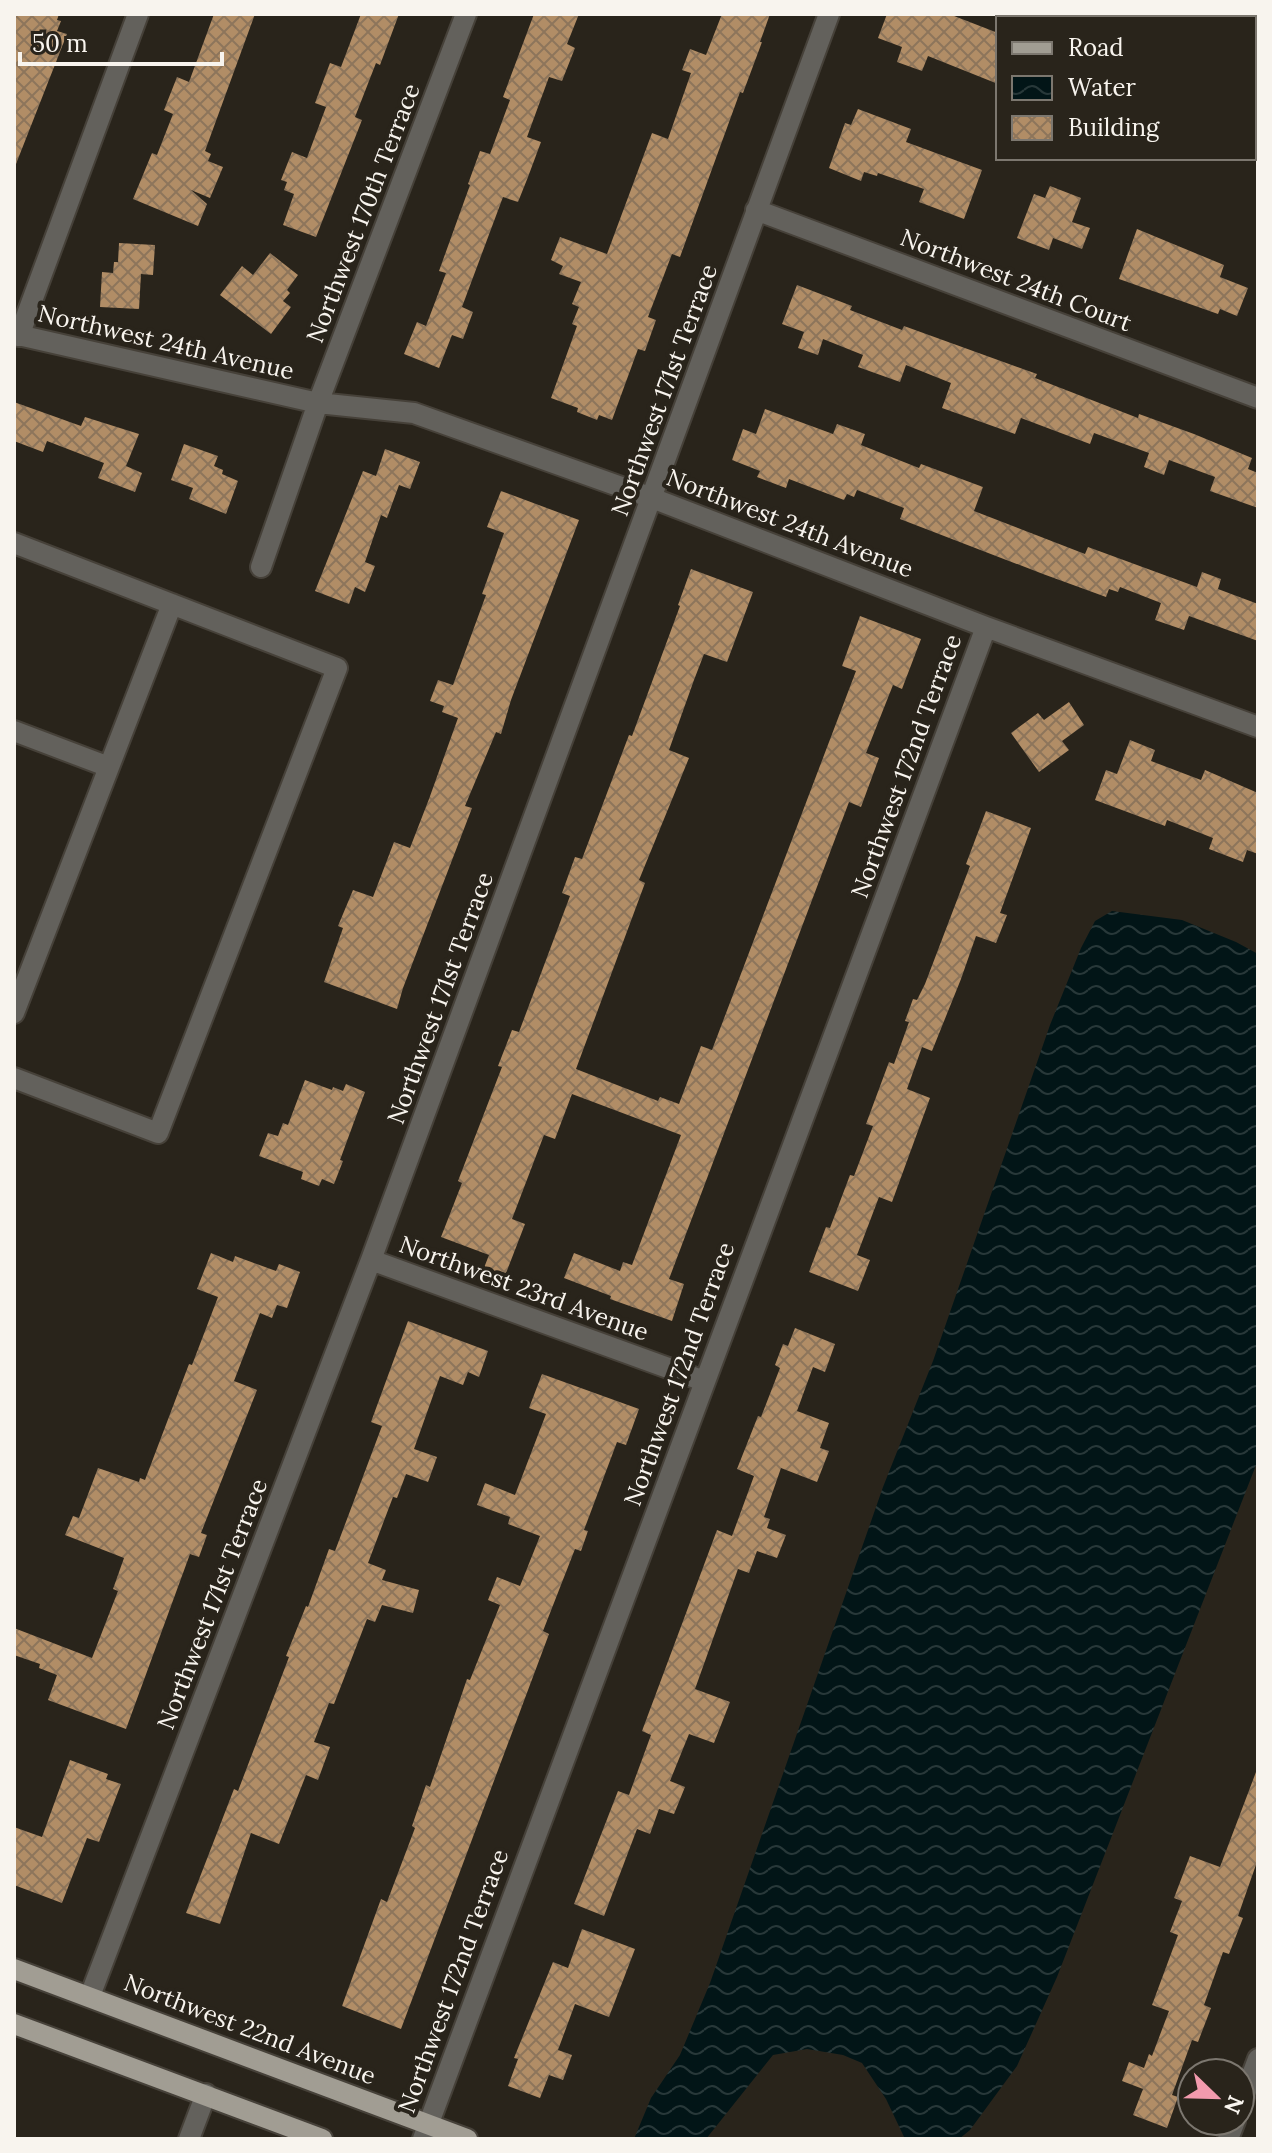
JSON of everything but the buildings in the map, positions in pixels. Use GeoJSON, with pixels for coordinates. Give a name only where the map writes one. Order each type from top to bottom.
{"type":"FeatureCollection","features":[{"type":"Feature","properties":{"kind":"main road","name":"Northwest 22nd Avenue"},"geometry":{"type":"LineString","coordinates":[[14,1969],[90,1996],[425,2132],[467,2139]]}},
{"type":"Feature","properties":{"kind":"main road"},"geometry":{"type":"LineString","coordinates":[[14,2024],[322,2139]]}},
{"type":"Feature","properties":{"kind":"street"},"geometry":{"type":"LineString","coordinates":[[16,335],[138,14]]}},
{"type":"Feature","properties":{"kind":"street","name":"Northwest 170th Terrace"},"geometry":{"type":"LineString","coordinates":[[261,567],[318,403],[466,14]]}},
{"type":"Feature","properties":{"kind":"street","name":"Northwest 171st Terrace"},"geometry":{"type":"LineString","coordinates":[[90,1996],[371,1260],[829,14]]}},
{"type":"Feature","properties":{"kind":"street","name":"Northwest 24th Court"},"geometry":{"type":"LineString","coordinates":[[756,210],[1258,398]]}},
{"type":"Feature","properties":{"kind":"street","name":"Northwest 24th Avenue"},"geometry":{"type":"LineString","coordinates":[[16,335],[318,403],[414,413],[652,498],[986,627],[1258,727]]}},
{"type":"Feature","properties":{"kind":"street"},"geometry":{"type":"LineString","coordinates":[[14,543],[337,668],[158,1133],[14,1078]]}},
{"type":"Feature","properties":{"kind":"street"},"geometry":{"type":"LineString","coordinates":[[14,1013],[172,604]]}},
{"type":"Feature","properties":{"kind":"street","name":"Northwest 172nd Terrace"},"geometry":{"type":"LineString","coordinates":[[425,2132],[986,627]]}},
{"type":"Feature","properties":{"kind":"street"},"geometry":{"type":"LineString","coordinates":[[14,731],[109,767]]}},
{"type":"Feature","properties":{"kind":"street","name":"Northwest 23rd Avenue"},"geometry":{"type":"LineString","coordinates":[[371,1260],[704,1381]]}},
{"type":"Feature","properties":{"kind":"street"},"geometry":{"type":"LineString","coordinates":[[189,2139],[206,2094]]}},
{"type":"Feature","properties":{"kind":"water"},"geometry":{"type":"Polygon","coordinates":[[[1112,911],[1182,920],[1258,954],[1258,1460],[1057,1977],[1017,2066],[970,2130],[959,2139],[905,2139],[886,2099],[862,2063],[843,2055],[807,2049],[773,2055],[706,2139],[634,2139],[651,2098],[680,2055],[710,1983],[883,1487],[933,1361],[1050,1025],[1095,921],[1112,911]]]}}]}
